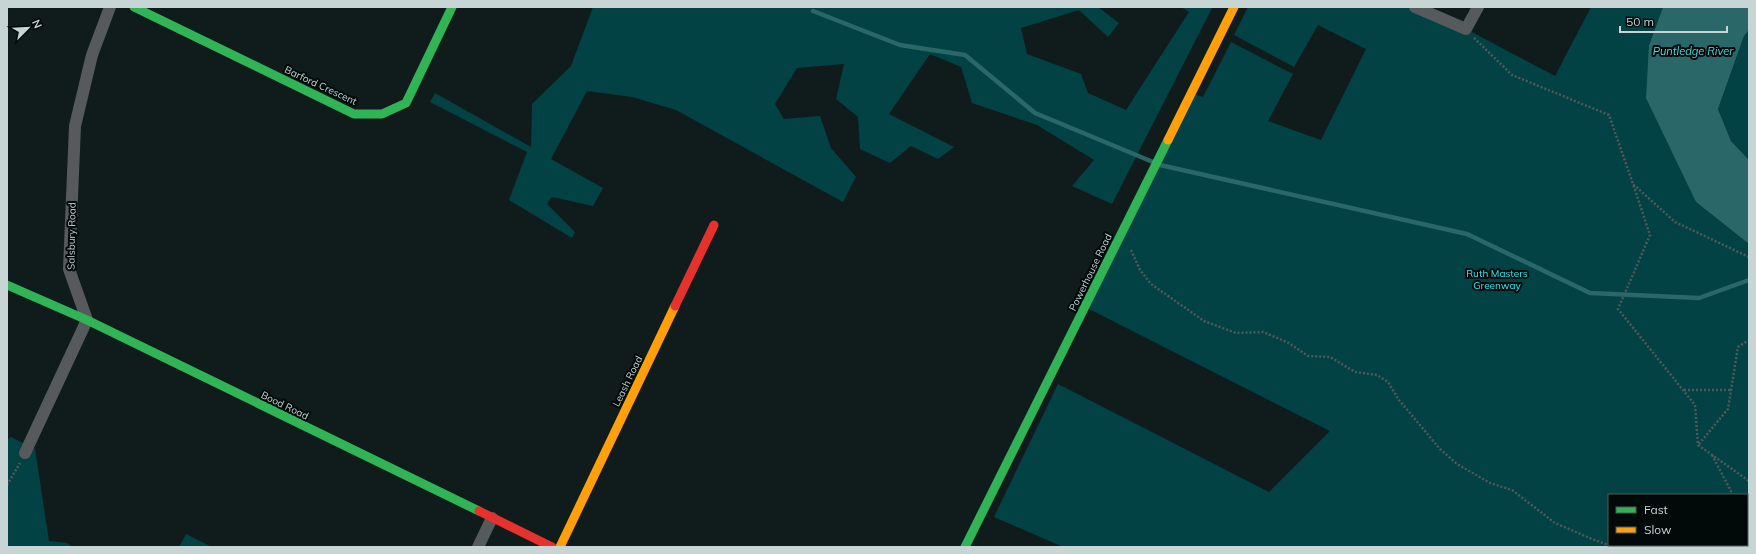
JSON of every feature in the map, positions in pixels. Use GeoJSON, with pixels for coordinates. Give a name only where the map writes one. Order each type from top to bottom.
{"type":"FeatureCollection","features":[{"type":"Feature","properties":{"kind":"street","name":"Salsbury Road"},"geometry":{"type":"LineString","coordinates":[[87,320],[69,269],[75,126],[92,55],[110,7]]}},
{"type":"Feature","properties":{"kind":"street","name":"Barford Crescent"},"geometry":{"type":"LineString","coordinates":[[134,7],[354,114],[382,114],[406,103],[452,7]]}},
{"type":"Feature","properties":{"kind":"street","name":"Powerhouse Road"},"geometry":{"type":"LineString","coordinates":[[965,547],[1234,7]]}},
{"type":"Feature","properties":{"kind":"street"},"geometry":{"type":"LineString","coordinates":[[1415,7],[1466,29],[1478,7]]}},
{"type":"Feature","properties":{"kind":"street","name":"Leash Road"},"geometry":{"type":"LineString","coordinates":[[560,547],[714,226]]}},
{"type":"Feature","properties":{"kind":"street","name":"Bood Road"},"geometry":{"type":"LineString","coordinates":[[7,284],[87,320],[552,547]]}},
{"type":"Feature","properties":{"kind":"street"},"geometry":{"type":"LineString","coordinates":[[25,453],[87,320]]}},
{"type":"Feature","properties":{"kind":"street"},"geometry":{"type":"LineString","coordinates":[[478,547],[492,518]]}},
{"type":"Feature","properties":{"kind":"path"},"geometry":{"type":"LineString","coordinates":[[1466,29],[1512,75],[1609,115],[1650,235],[1618,309],[1695,405],[1698,445]]}},
{"type":"Feature","properties":{"kind":"path"},"geometry":{"type":"LineString","coordinates":[[1633,184],[1675,222],[1749,256]]}},
{"type":"Feature","properties":{"kind":"path"},"geometry":{"type":"LineString","coordinates":[[1120,238],[1133,253],[1140,270],[1151,284],[1204,321],[1236,333],[1263,332],[1289,343],[1308,356],[1330,357],[1355,372],[1377,375],[1388,382],[1399,400],[1440,449],[1457,464],[1490,483],[1512,490],[1555,522],[1608,545]]}},
{"type":"Feature","properties":{"kind":"path"},"geometry":{"type":"LineString","coordinates":[[1698,445],[1728,409],[1738,347],[1749,340]]}},
{"type":"Feature","properties":{"kind":"path"},"geometry":{"type":"LineString","coordinates":[[1683,390],[1731,390]]}},
{"type":"Feature","properties":{"kind":"path"},"geometry":{"type":"LineString","coordinates":[[1698,445],[1749,481]]}},
{"type":"Feature","properties":{"kind":"path"},"geometry":{"type":"LineString","coordinates":[[7,485],[25,453]]}},
{"type":"Feature","properties":{"kind":"path"},"geometry":{"type":"LineString","coordinates":[[1712,455],[1732,494]]}},
{"type":"Feature","properties":{"kind":"green space"},"geometry":{"type":"Polygon","coordinates":[[[593,7],[1098,7],[1119,23],[1108,37],[1079,10],[1021,28],[1027,54],[1081,74],[1088,93],[1126,110],[1189,12],[1181,7],[1212,8],[1112,204],[1072,186],[1094,160],[1037,125],[972,103],[961,67],[930,54],[889,114],[954,147],[938,159],[911,146],[890,163],[860,149],[858,117],[836,99],[844,64],[797,68],[775,104],[784,119],[820,116],[831,148],[856,177],[843,202],[676,110],[632,97],[587,91],[551,159],[603,188],[593,206],[552,197],[547,204],[575,232],[572,238],[509,200],[527,152],[430,102],[435,93],[531,147],[532,104],[571,66],[593,7]]]}},
{"type":"Feature","properties":{"kind":"green space","name":"Ruth Masters Greenway"},"geometry":{"type":"Polygon","coordinates":[[[1248,7],[1415,7],[1466,29],[1555,76],[1591,7],[1663,7],[1649,45],[1696,202],[1749,244],[1749,547],[1063,547],[994,517],[1058,384],[1269,492],[1330,431],[1085,307],[1191,93],[1203,97],[1231,42],[1293,74],[1268,121],[1321,140],[1366,49],[1318,25],[1294,67],[1234,35],[1248,7]]]}},
{"type":"Feature","properties":{"kind":"green space"},"geometry":{"type":"Polygon","coordinates":[[[1749,30],[1749,160],[1731,141],[1718,109],[1744,36],[1749,30]]]}},
{"type":"Feature","properties":{"kind":"green space"},"geometry":{"type":"Polygon","coordinates":[[[11,437],[35,449],[49,541],[67,543],[72,547],[7,547],[7,440],[11,437]]]}},
{"type":"Feature","properties":{"kind":"green space"},"geometry":{"type":"Polygon","coordinates":[[[186,534],[212,547],[179,547],[186,534]]]}},
{"type":"Feature","properties":{"kind":"water","name":"Puntledge River"},"geometry":{"type":"Polygon","coordinates":[[[1663,7],[1749,7],[1749,30],[1744,36],[1718,109],[1731,141],[1749,160],[1749,244],[1696,202],[1646,98],[1649,45],[1663,7]]]}},
{"type":"Feature","properties":{"kind":"waterway"},"geometry":{"type":"LineString","coordinates":[[813,11],[900,45],[965,55],[1035,113],[1153,162]]}},
{"type":"Feature","properties":{"kind":"waterway"},"geometry":{"type":"LineString","coordinates":[[1160,165],[1467,234],[1590,293],[1699,298],[1749,280]]}},
{"type":"Feature","properties":{"kind":"traffic: fast"},"geometry":{"type":"LineString","coordinates":[[134,7],[354,114],[382,114],[406,103],[452,7]]}},
{"type":"Feature","properties":{"kind":"traffic: fast"},"geometry":{"type":"LineString","coordinates":[[965,547],[1168,140]]}},
{"type":"Feature","properties":{"kind":"traffic: fast"},"geometry":{"type":"LineString","coordinates":[[7,285],[87,320],[479,511]]}},
{"type":"Feature","properties":{"kind":"traffic: slow"},"geometry":{"type":"LineString","coordinates":[[1168,140],[1234,7]]}},
{"type":"Feature","properties":{"kind":"traffic: slow"},"geometry":{"type":"LineString","coordinates":[[560,547],[675,306]]}},
{"type":"Feature","properties":{"kind":"traffic: jam"},"geometry":{"type":"LineString","coordinates":[[675,306],[714,225]]}},
{"type":"Feature","properties":{"kind":"traffic: jam"},"geometry":{"type":"LineString","coordinates":[[479,511],[552,547]]}}]}
